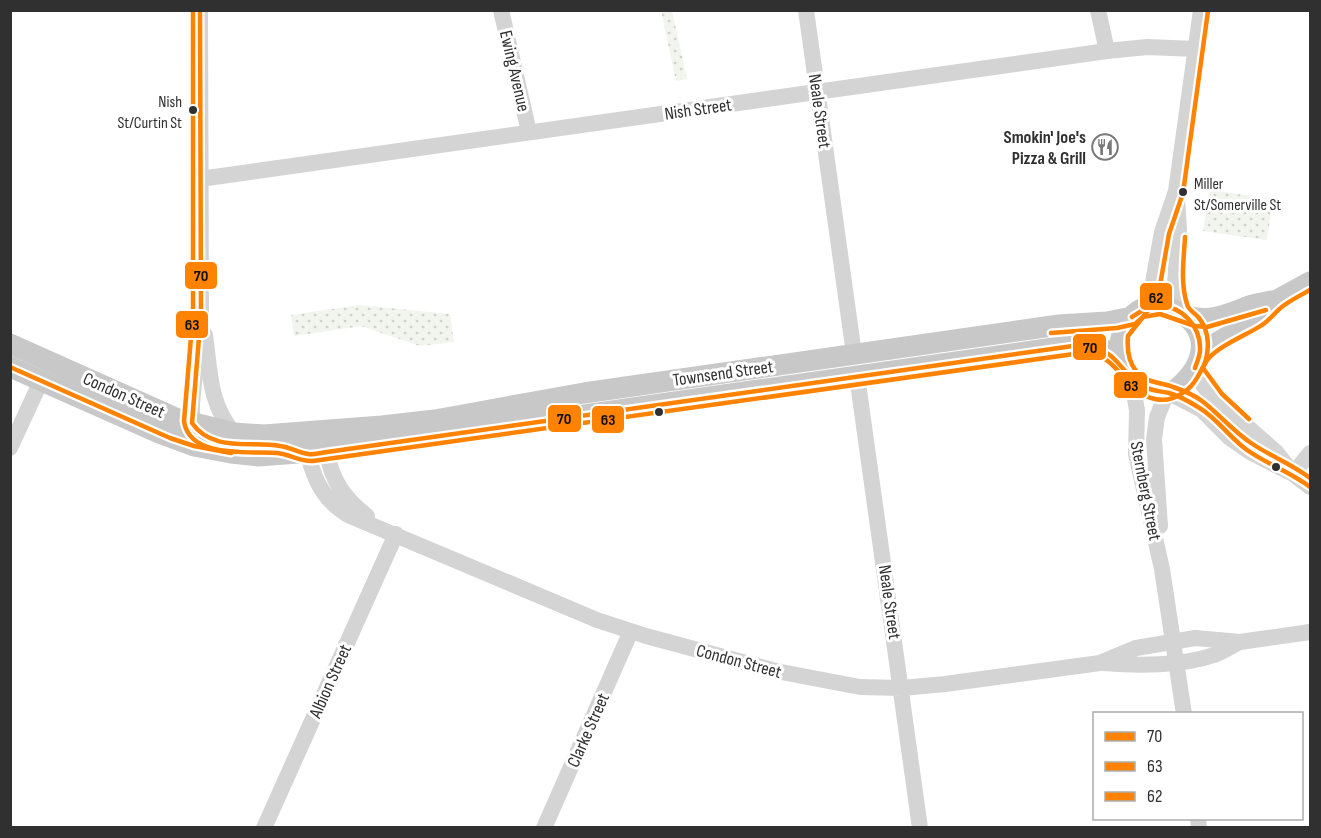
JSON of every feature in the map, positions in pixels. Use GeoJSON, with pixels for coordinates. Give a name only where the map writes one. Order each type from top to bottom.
{"type":"FeatureCollection","features":[{"type":"Feature","properties":{"kind":"main road"},"geometry":{"type":"LineString","coordinates":[[1279,299],[1262,316],[1213,345],[1184,383],[1168,393],[1150,389],[1128,372],[1120,340],[1124,328],[1136,314],[1160,306],[1206,320],[1217,318],[1279,299],[1311,282]]}},
{"type":"Feature","properties":{"kind":"main road","name":"Townsend Street"},"geometry":{"type":"LineString","coordinates":[[314,432],[435,420],[584,393],[1059,325],[1107,322],[1136,314]]}},
{"type":"Feature","properties":{"kind":"main road"},"geometry":{"type":"LineString","coordinates":[[1184,314],[1199,335],[1201,342],[1198,362]]}},
{"type":"Feature","properties":{"kind":"main road","name":"Condon Street"},"geometry":{"type":"LineString","coordinates":[[10,344],[156,410],[192,423],[234,433],[264,435],[314,432]]}},
{"type":"Feature","properties":{"kind":"main road","name":"Townsend Street"},"geometry":{"type":"LineString","coordinates":[[317,453],[1080,345],[1103,348],[1114,356],[1128,372]]}},
{"type":"Feature","properties":{"kind":"main road","name":"Condon Street"},"geometry":{"type":"LineString","coordinates":[[10,367],[159,433],[194,446],[249,455],[317,453]]}},
{"type":"Feature","properties":{"kind":"main road"},"geometry":{"type":"LineString","coordinates":[[192,423],[201,435],[214,441],[255,446],[281,446],[317,453]]}},
{"type":"Feature","properties":{"kind":"street"},"geometry":{"type":"LineString","coordinates":[[192,423],[201,313],[200,10]]}},
{"type":"Feature","properties":{"kind":"street","name":"Ewing Avenue"},"geometry":{"type":"LineString","coordinates":[[501,10],[529,132]]}},
{"type":"Feature","properties":{"kind":"street","name":"Neale Street"},"geometry":{"type":"LineString","coordinates":[[806,10],[854,354]]}},
{"type":"Feature","properties":{"kind":"street"},"geometry":{"type":"LineString","coordinates":[[1098,10],[1107,51]]}},
{"type":"Feature","properties":{"kind":"street"},"geometry":{"type":"LineString","coordinates":[[1136,314],[1152,288],[1162,232],[1176,191],[1201,10]]}},
{"type":"Feature","properties":{"kind":"street","name":"Nish Street"},"geometry":{"type":"LineString","coordinates":[[200,178],[1107,51],[1147,47],[1196,49]]}},
{"type":"Feature","properties":{"kind":"street"},"geometry":{"type":"LineString","coordinates":[[1176,191],[1179,229],[1175,284],[1184,314]]}},
{"type":"Feature","properties":{"kind":"street"},"geometry":{"type":"LineString","coordinates":[[201,313],[215,402],[220,416],[234,433]]}},
{"type":"Feature","properties":{"kind":"street"},"geometry":{"type":"LineString","coordinates":[[1198,362],[1203,385],[1210,394],[1276,452],[1293,474]]}},
{"type":"Feature","properties":{"kind":"street","name":"Sternberg Street"},"geometry":{"type":"LineString","coordinates":[[1128,372],[1137,410],[1136,454],[1162,569],[1184,712]]}},
{"type":"Feature","properties":{"kind":"street","name":"Neale Street"},"geometry":{"type":"LineString","coordinates":[[857,376],[920,828]]}},
{"type":"Feature","properties":{"kind":"street"},"geometry":{"type":"LineString","coordinates":[[10,448],[41,381]]}},
{"type":"Feature","properties":{"kind":"street"},"geometry":{"type":"LineString","coordinates":[[1168,393],[1202,410],[1230,438],[1250,452],[1293,474],[1311,488]]}},
{"type":"Feature","properties":{"kind":"street","name":"Sternberg Street"},"geometry":{"type":"LineString","coordinates":[[1162,569],[1154,439],[1157,417],[1168,393]]}},
{"type":"Feature","properties":{"kind":"street","name":"Condon Street"},"geometry":{"type":"LineString","coordinates":[[317,453],[317,481],[331,503],[350,516],[572,611],[631,631],[801,677],[860,687],[902,688],[1100,663],[1136,666],[1177,662],[1215,655],[1240,642]]}},
{"type":"Feature","properties":{"kind":"street"},"geometry":{"type":"LineString","coordinates":[[1293,474],[1311,453]]}},
{"type":"Feature","properties":{"kind":"street","name":"Albion Street"},"geometry":{"type":"LineString","coordinates":[[264,828],[396,534]]}},
{"type":"Feature","properties":{"kind":"street","name":"Clarke Street"},"geometry":{"type":"LineString","coordinates":[[544,828],[631,631]]}},
{"type":"Feature","properties":{"kind":"street","name":"Condon Street"},"geometry":{"type":"LineString","coordinates":[[1100,663],[1136,648],[1195,638],[1240,642],[1311,632]]}},
{"type":"Feature","properties":{"kind":"shaded area"},"geometry":{"type":"Polygon","coordinates":[[[661,11],[672,11],[687,79],[676,81],[661,11]]]}},
{"type":"Feature","properties":{"kind":"shaded area"},"geometry":{"type":"Polygon","coordinates":[[[1209,190],[1273,199],[1267,240],[1203,231],[1209,190]]]}},
{"type":"Feature","properties":{"kind":"shaded area"},"geometry":{"type":"Polygon","coordinates":[[[359,305],[450,314],[454,342],[420,346],[361,326],[294,336],[291,315],[359,305]]]}},
{"type":"Feature","properties":{"kind":"transit line","name":"63"},"geometry":{"type":"LineString","coordinates":[[193,10],[193,313],[184,421],[188,433],[197,442],[222,451],[277,453],[313,461],[1081,353],[1105,359],[1134,389],[1143,395],[1160,400],[1169,399],[1191,386],[1213,354],[1262,325],[1283,306],[1310,290]]}},
{"type":"Feature","properties":{"kind":"transit line","name":"70"},"geometry":{"type":"LineString","coordinates":[[200,10],[201,313],[192,423],[210,438],[232,444],[280,446],[315,454],[1080,345],[1104,351],[1133,379],[1146,388],[1173,394],[1198,407],[1247,450],[1310,487]]}},
{"type":"Feature","properties":{"kind":"transit line","name":"62"},"geometry":{"type":"LineString","coordinates":[[1208,11],[1183,193],[1169,234],[1159,291],[1150,308],[1128,336],[1129,354],[1133,367],[1144,378],[1177,388],[1195,397],[1251,443],[1310,478]]}},
{"type":"Feature","properties":{"kind":"transit line","name":"62"},"geometry":{"type":"LineString","coordinates":[[1185,237],[1183,270],[1185,296],[1190,310],[1203,323],[1207,335],[1208,348],[1203,368],[1222,394],[1249,419]]}},
{"type":"Feature","properties":{"kind":"transit line","name":"70"},"geometry":{"type":"LineString","coordinates":[[1132,317],[1154,306],[1167,307],[1182,313],[1193,326],[1199,341],[1200,354],[1195,368]]}},
{"type":"Feature","properties":{"kind":"transit line","name":"63"},"geometry":{"type":"LineString","coordinates":[[1051,333],[1117,328],[1135,324],[1143,317],[1160,314],[1195,326],[1207,327],[1266,310]]}},
{"type":"Feature","properties":{"kind":"transit line","name":"70"},"geometry":{"type":"LineString","coordinates":[[10,367],[170,438],[194,446],[231,453]]}},
{"type":"Feature","properties":{"kind":"place","name":"Nish St/Curtin St"},"geometry":{"type":"Point","coordinates":[193,110]}},
{"type":"Feature","properties":{"kind":"place","name":"Smokin' Joe's Pizza & Grill"},"geometry":{"type":"Point","coordinates":[1105,147]}},
{"type":"Feature","properties":{"kind":"place","name":"Miller St/Somerville St"},"geometry":{"type":"Point","coordinates":[1183,192]}}]}
